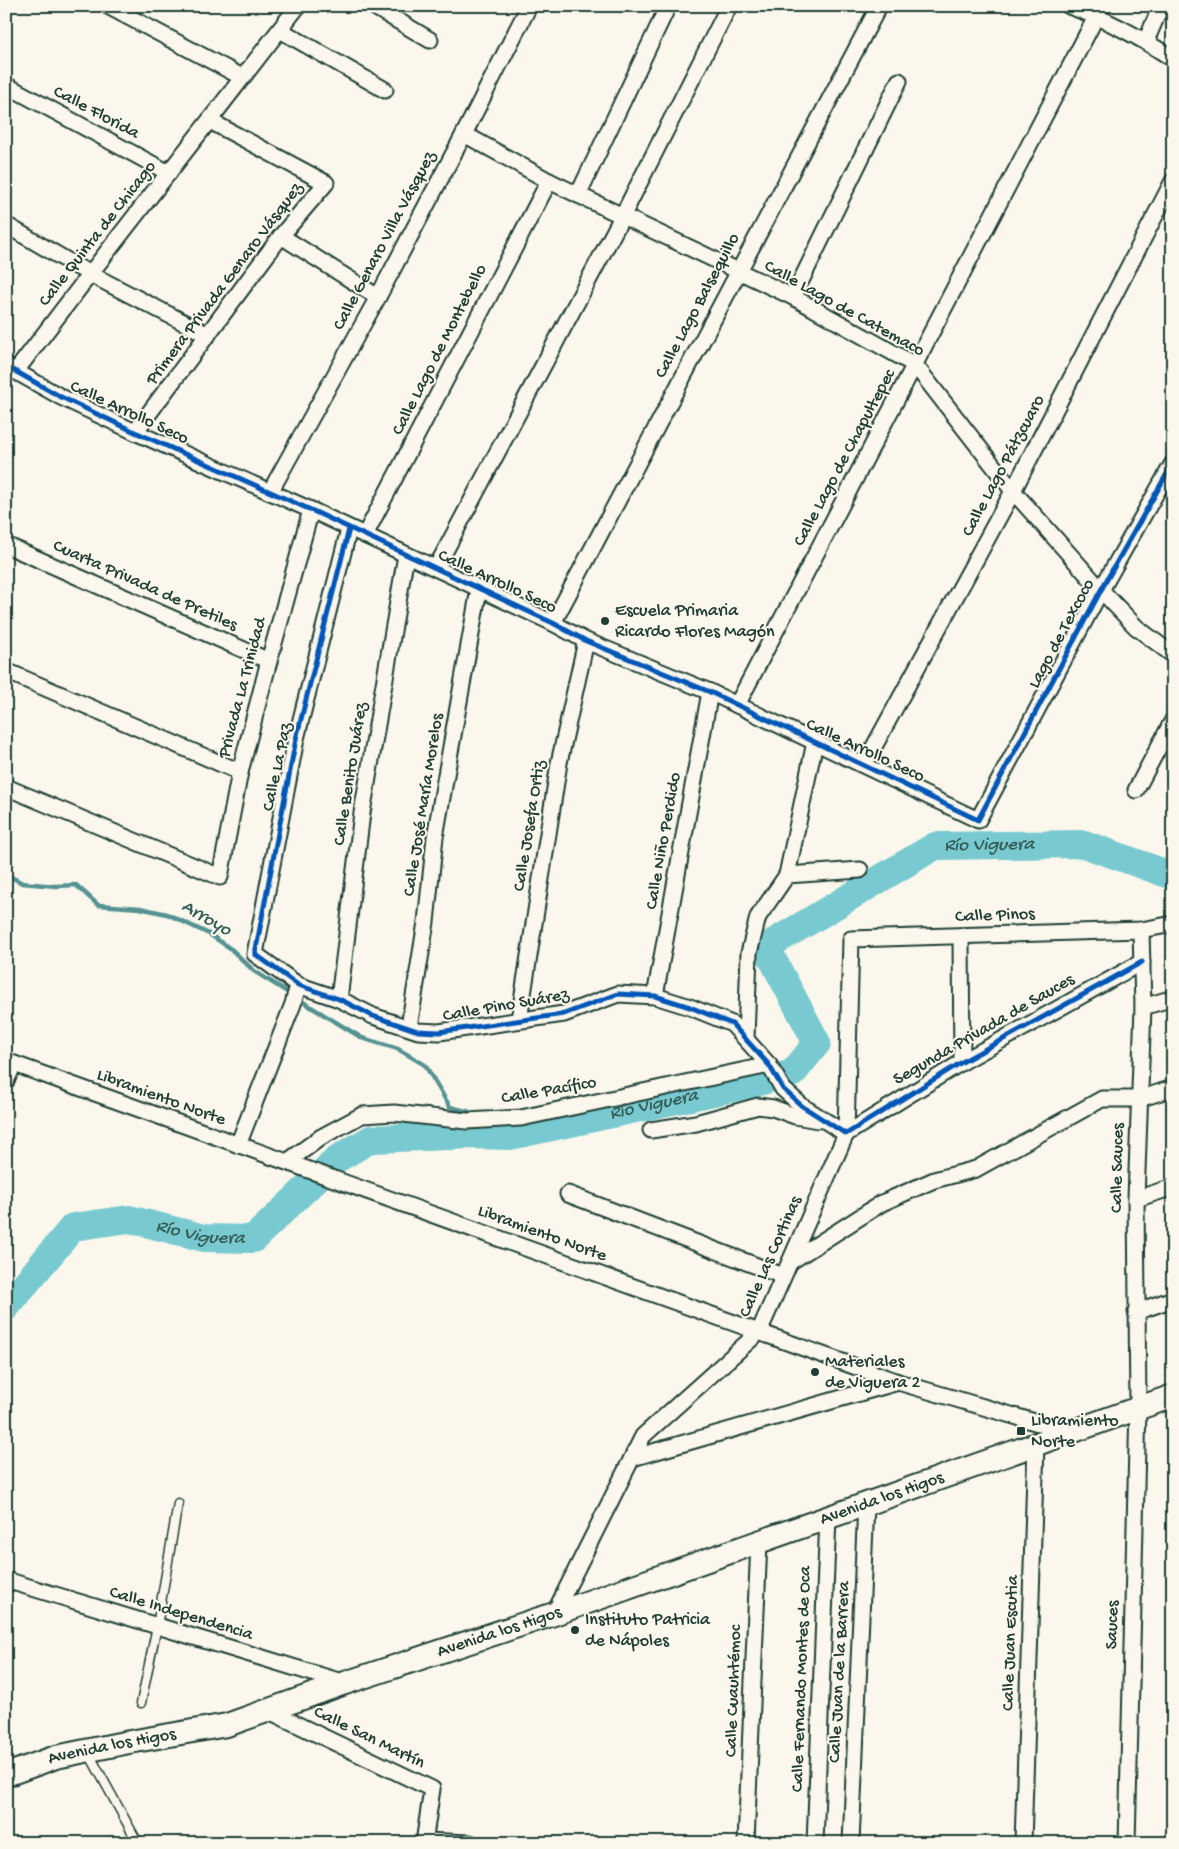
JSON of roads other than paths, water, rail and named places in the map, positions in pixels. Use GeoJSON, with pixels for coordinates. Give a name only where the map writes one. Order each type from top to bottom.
{"type":"FeatureCollection","features":[{"type":"Feature","properties":{"kind":"street"},"geometry":{"type":"LineString","coordinates":[[108,6],[242,77]]}},
{"type":"Feature","properties":{"kind":"street","name":"Calle Quinta de Chicago"},"geometry":{"type":"LineString","coordinates":[[11,369],[90,274],[298,6]]}},
{"type":"Feature","properties":{"kind":"street"},"geometry":{"type":"LineString","coordinates":[[373,6],[430,40]]}},
{"type":"Feature","properties":{"kind":"street","name":"Calle Genaro Villa Vásquez"},"geometry":{"type":"LineString","coordinates":[[270,492],[378,296],[529,6]]}},
{"type":"Feature","properties":{"kind":"street"},"geometry":{"type":"LineString","coordinates":[[578,195],[668,6]]}},
{"type":"Feature","properties":{"kind":"street"},"geometry":{"type":"LineString","coordinates":[[436,568],[623,215],[729,6]]}},
{"type":"Feature","properties":{"kind":"street","name":"Calle Lago Balsequillo"},"geometry":{"type":"LineString","coordinates":[[553,623],[878,6]]}},
{"type":"Feature","properties":{"kind":"street"},"geometry":{"type":"LineString","coordinates":[[1069,6],[1097,15],[1146,41],[1173,59]]}},
{"type":"Feature","properties":{"kind":"street"},"geometry":{"type":"LineString","coordinates":[[1146,41],[1160,6]]}},
{"type":"Feature","properties":{"kind":"street","name":"Calle Lago de Chapultepec"},"geometry":{"type":"LineString","coordinates":[[737,705],[1097,15]]}},
{"type":"Feature","properties":{"kind":"street"},"geometry":{"type":"LineString","coordinates":[[280,30],[385,90]]}},
{"type":"Feature","properties":{"kind":"street"},"geometry":{"type":"LineString","coordinates":[[793,297],[899,82]]}},
{"type":"Feature","properties":{"kind":"street","name":"Calle Florida"},"geometry":{"type":"LineString","coordinates":[[6,85],[169,173]]}},
{"type":"Feature","properties":{"kind":"street","name":"Primera Privada Genaro Vásquez"},"geometry":{"type":"LineString","coordinates":[[135,432],[281,236],[326,183],[210,121]]}},
{"type":"Feature","properties":{"kind":"street","name":"Calle Lago de Catemaco"},"geometry":{"type":"LineString","coordinates":[[464,134],[549,181],[793,297],[915,365],[1014,491],[1101,590],[1136,627],[1173,654]]}},
{"type":"Feature","properties":{"kind":"street","name":"Calle Lago de Montebello"},"geometry":{"type":"LineString","coordinates":[[365,535],[549,181]]}},
{"type":"Feature","properties":{"kind":"street","name":"Calle Lago Pátzcuaro"},"geometry":{"type":"LineString","coordinates":[[864,765],[1014,491],[1173,181]]}},
{"type":"Feature","properties":{"kind":"street"},"geometry":{"type":"LineString","coordinates":[[6,225],[90,274],[208,336]]}},
{"type":"Feature","properties":{"kind":"street"},"geometry":{"type":"LineString","coordinates":[[281,236],[378,296]]}},
{"type":"Feature","properties":{"kind":"street","name":"Calle Arrollo Seco"},"geometry":{"type":"LineString","coordinates":[[11,369],[61,397],[135,432],[312,510],[553,623],[586,641],[710,692],[978,820]]}},
{"type":"Feature","properties":{"kind":"street","name":"Lago de Texcoco"},"geometry":{"type":"LineString","coordinates":[[978,820],[1101,590],[1173,463]]}},
{"type":"Feature","properties":{"kind":"street","name":"Privada La Trinidad"},"geometry":{"type":"LineString","coordinates":[[6,787],[220,877],[240,772],[312,510]]}},
{"type":"Feature","properties":{"kind":"street","name":"Calle La Paz"},"geometry":{"type":"LineString","coordinates":[[255,954],[296,739],[349,529]]}},
{"type":"Feature","properties":{"kind":"street","name":"Cuarta Privada de Pretiles"},"geometry":{"type":"LineString","coordinates":[[6,545],[269,661]]}},
{"type":"Feature","properties":{"kind":"street","name":"Calle Benito Juárez"},"geometry":{"type":"LineString","coordinates":[[339,999],[362,813],[406,555]]}},
{"type":"Feature","properties":{"kind":"street","name":"Calle José María Morelos"},"geometry":{"type":"LineString","coordinates":[[409,1027],[426,922],[435,837],[480,589]]}},
{"type":"Feature","properties":{"kind":"street","name":"Calle Josefa Ortiz"},"geometry":{"type":"LineString","coordinates":[[519,1020],[559,763],[586,641]]}},
{"type":"Feature","properties":{"kind":"street"},"geometry":{"type":"LineString","coordinates":[[6,671],[240,772]]}},
{"type":"Feature","properties":{"kind":"street","name":"Calle Niño Perdido"},"geometry":{"type":"LineString","coordinates":[[655,996],[710,692]]}},
{"type":"Feature","properties":{"kind":"street"},"geometry":{"type":"LineString","coordinates":[[1136,790],[1173,720]]}},
{"type":"Feature","properties":{"kind":"street"},"geometry":{"type":"LineString","coordinates":[[746,1039],[749,953],[753,935],[758,917],[787,876],[815,742]]}},
{"type":"Feature","properties":{"kind":"street"},"geometry":{"type":"LineString","coordinates":[[787,876],[860,870]]}},
{"type":"Feature","properties":{"kind":"street","name":"Calle Pinos"},"geometry":{"type":"LineString","coordinates":[[851,939],[1141,930],[1173,924]]}},
{"type":"Feature","properties":{"kind":"street","name":"Calle Sauces"},"geometry":{"type":"LineString","coordinates":[[1138,1407],[1136,1199],[1143,1008],[1141,930]]}},
{"type":"Feature","properties":{"kind":"street"},"geometry":{"type":"LineString","coordinates":[[961,936],[962,1062]]}},
{"type":"Feature","properties":{"kind":"street","name":"Calle Las Cortinas"},"geometry":{"type":"LineString","coordinates":[[554,1614],[643,1436],[759,1332],[846,1134],[851,939]]}},
{"type":"Feature","properties":{"kind":"street","name":"Calle Pino Suárez"},"geometry":{"type":"LineString","coordinates":[[255,954],[295,994],[339,999],[373,1016],[418,1031],[439,1032],[564,1014],[618,994],[655,996],[690,1007],[732,1024],[769,1064],[783,1089],[802,1106],[846,1134]]}},
{"type":"Feature","properties":{"kind":"street","name":"Segunda Privada de Sauces"},"geometry":{"type":"LineString","coordinates":[[846,1134],[962,1062],[1142,962]]}},
{"type":"Feature","properties":{"kind":"street"},"geometry":{"type":"LineString","coordinates":[[238,1145],[295,994]]}},
{"type":"Feature","properties":{"kind":"street"},"geometry":{"type":"LineString","coordinates":[[1143,1008],[1173,998]]}},
{"type":"Feature","properties":{"kind":"street"},"geometry":{"type":"LineString","coordinates":[[6,1080],[10,1062]]}},
{"type":"Feature","properties":{"kind":"street","name":"Libramiento Norte"},"geometry":{"type":"LineString","coordinates":[[10,1062],[898,1382],[1069,1432]]}},
{"type":"Feature","properties":{"kind":"street","name":"Calle Pacífico"},"geometry":{"type":"LineString","coordinates":[[287,1162],[321,1137],[362,1115],[394,1113],[473,1121],[521,1118],[769,1064]]}},
{"type":"Feature","properties":{"kind":"street"},"geometry":{"type":"LineString","coordinates":[[568,1194],[786,1269],[882,1203],[934,1180],[976,1170],[1102,1099],[1139,1099],[1173,1088]]}},
{"type":"Feature","properties":{"kind":"street"},"geometry":{"type":"LineString","coordinates":[[651,1130],[696,1123],[758,1106],[826,1122]]}},
{"type":"Feature","properties":{"kind":"street"},"geometry":{"type":"LineString","coordinates":[[1136,1199],[1173,1187]]}},
{"type":"Feature","properties":{"kind":"street"},"geometry":{"type":"LineString","coordinates":[[1136,1312],[1173,1299]]}},
{"type":"Feature","properties":{"kind":"street"},"geometry":{"type":"LineString","coordinates":[[632,1458],[898,1382]]}},
{"type":"Feature","properties":{"kind":"street","name":"Avenida los Higos"},"geometry":{"type":"LineString","coordinates":[[6,1775],[56,1757],[87,1750],[228,1725],[345,1683],[554,1614],[1173,1396]]}},
{"type":"Feature","properties":{"kind":"street","name":"Sauces"},"geometry":{"type":"LineString","coordinates":[[1126,1843],[1138,1407]]}},
{"type":"Feature","properties":{"kind":"street","name":"Calle Juan Escutia"},"geometry":{"type":"LineString","coordinates":[[1024,1843],[1036,1444]]}},
{"type":"Feature","properties":{"kind":"street","name":"Calle Juan de la Barrera"},"geometry":{"type":"LineString","coordinates":[[851,1843],[866,1504]]}},
{"type":"Feature","properties":{"kind":"street","name":"Calle Fernando Montes de Oca"},"geometry":{"type":"LineString","coordinates":[[815,1843],[828,1518]]}},
{"type":"Feature","properties":{"kind":"street","name":"Calle Cuauhtémoc"},"geometry":{"type":"LineString","coordinates":[[746,1843],[759,1542]]}},
{"type":"Feature","properties":{"kind":"street","name":"Calle Independencia"},"geometry":{"type":"LineString","coordinates":[[6,1580],[345,1683]]}},
{"type":"Feature","properties":{"kind":"street","name":"Calle San Martín"},"geometry":{"type":"LineString","coordinates":[[269,1711],[432,1789],[425,1842]]}},
{"type":"Feature","properties":{"kind":"street"},"geometry":{"type":"LineString","coordinates":[[425,1842],[470,1843]]}},
{"type":"Feature","properties":{"kind":"lane"},"geometry":{"type":"LineString","coordinates":[[141,1703],[178,1503]]}},
{"type":"Feature","properties":{"kind":"lane"},"geometry":{"type":"LineString","coordinates":[[87,1750],[138,1843]]}},
{"type":"Feature","properties":{"kind":"waterway","name":"Río Viguera"},"geometry":{"type":"LineString","coordinates":[[6,1307],[73,1227],[129,1219],[204,1238],[253,1239],[337,1159],[371,1139],[474,1135],[510,1136],[755,1083],[793,1073],[817,1043],[766,947],[935,846],[1084,844],[1173,876]]}},
{"type":"Feature","properties":{"kind":"waterway","name":"Arroyo"},"geometry":{"type":"LineString","coordinates":[[6,874],[22,883],[56,886],[76,885],[98,905],[140,908],[167,914],[209,934],[231,949],[254,971],[292,995]]}},
{"type":"Feature","properties":{"kind":"waterway","name":"Arroyo"},"geometry":{"type":"LineString","coordinates":[[298,999],[362,1038],[398,1049],[425,1065],[450,1107],[470,1112],[474,1135]]}},
{"type":"Feature","properties":{"kind":"place","name":"Escuela Primaria Ricardo Flores Magón"},"geometry":{"type":"Point","coordinates":[605,621]}},
{"type":"Feature","properties":{"kind":"place","name":"Materiales de Viguera 2"},"geometry":{"type":"Point","coordinates":[815,1372]}},
{"type":"Feature","properties":{"kind":"place","name":"Libramiento Norte"},"geometry":{"type":"Point","coordinates":[1021,1431]}},
{"type":"Feature","properties":{"kind":"place","name":"Instituto Patricia de Nápoles"},"geometry":{"type":"Point","coordinates":[575,1630]}}]}
